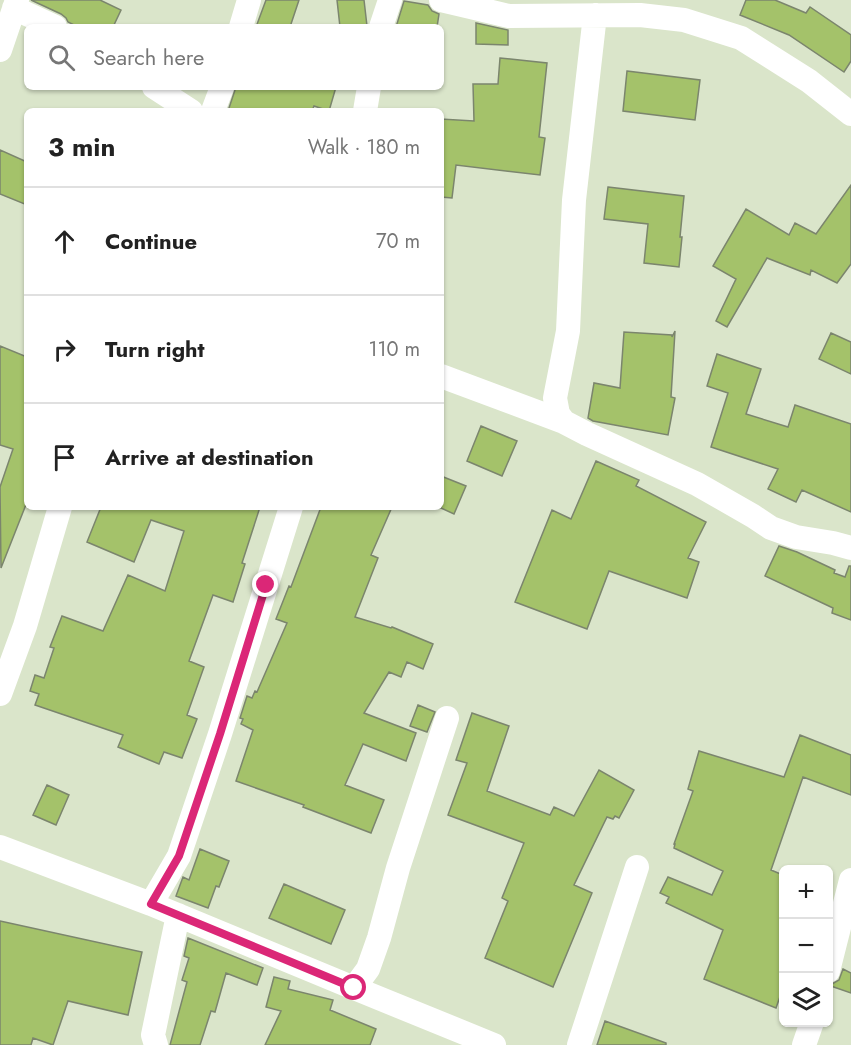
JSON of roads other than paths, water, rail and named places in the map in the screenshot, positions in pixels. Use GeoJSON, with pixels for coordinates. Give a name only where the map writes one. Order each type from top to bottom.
{"type":"FeatureCollection","features":[{"type":"Feature","properties":{"kind":"street"},"geometry":{"type":"LineString","coordinates":[[242,24],[249,0]]}},
{"type":"Feature","properties":{"kind":"street"},"geometry":{"type":"LineString","coordinates":[[382,24],[390,0]]}},
{"type":"Feature","properties":{"kind":"street"},"geometry":{"type":"LineString","coordinates":[[441,0],[509,15],[640,15],[684,20],[741,38],[809,81],[851,114]]}},
{"type":"Feature","properties":{"kind":"street"},"geometry":{"type":"LineString","coordinates":[[0,50],[16,4],[50,24]]}},
{"type":"Feature","properties":{"kind":"street"},"geometry":{"type":"LineString","coordinates":[[564,422],[558,414],[555,398],[568,331],[574,200],[595,15]]}},
{"type":"Feature","properties":{"kind":"street"},"geometry":{"type":"LineString","coordinates":[[159,90],[186,108]]}},
{"type":"Feature","properties":{"kind":"street"},"geometry":{"type":"LineString","coordinates":[[214,108],[221,90]]}},
{"type":"Feature","properties":{"kind":"street"},"geometry":{"type":"LineString","coordinates":[[366,108],[368,90]]}},
{"type":"Feature","properties":{"kind":"street"},"geometry":{"type":"LineString","coordinates":[[444,377],[564,422],[697,484],[771,528],[796,537],[851,548]]}},
{"type":"Feature","properties":{"kind":"street"},"geometry":{"type":"LineString","coordinates":[[0,694],[25,626],[59,510]]}},
{"type":"Feature","properties":{"kind":"street"},"geometry":{"type":"LineString","coordinates":[[151,904],[179,856],[290,510]]}},
{"type":"Feature","properties":{"kind":"street"},"geometry":{"type":"LineString","coordinates":[[354,988],[368,969],[379,938],[398,868],[447,718]]}},
{"type":"Feature","properties":{"kind":"street"},"geometry":{"type":"LineString","coordinates":[[0,847],[151,904],[494,1045]]}},
{"type":"Feature","properties":{"kind":"street"},"geometry":{"type":"LineString","coordinates":[[579,1045],[637,867]]}},
{"type":"Feature","properties":{"kind":"street"},"geometry":{"type":"LineString","coordinates":[[833,951],[851,880]]}},
{"type":"Feature","properties":{"kind":"street"},"geometry":{"type":"LineString","coordinates":[[156,1045],[153,1035],[178,915]]}},
{"type":"Feature","properties":{"kind":"street"},"geometry":{"type":"LineString","coordinates":[[804,1045],[811,1027]]}}]}
